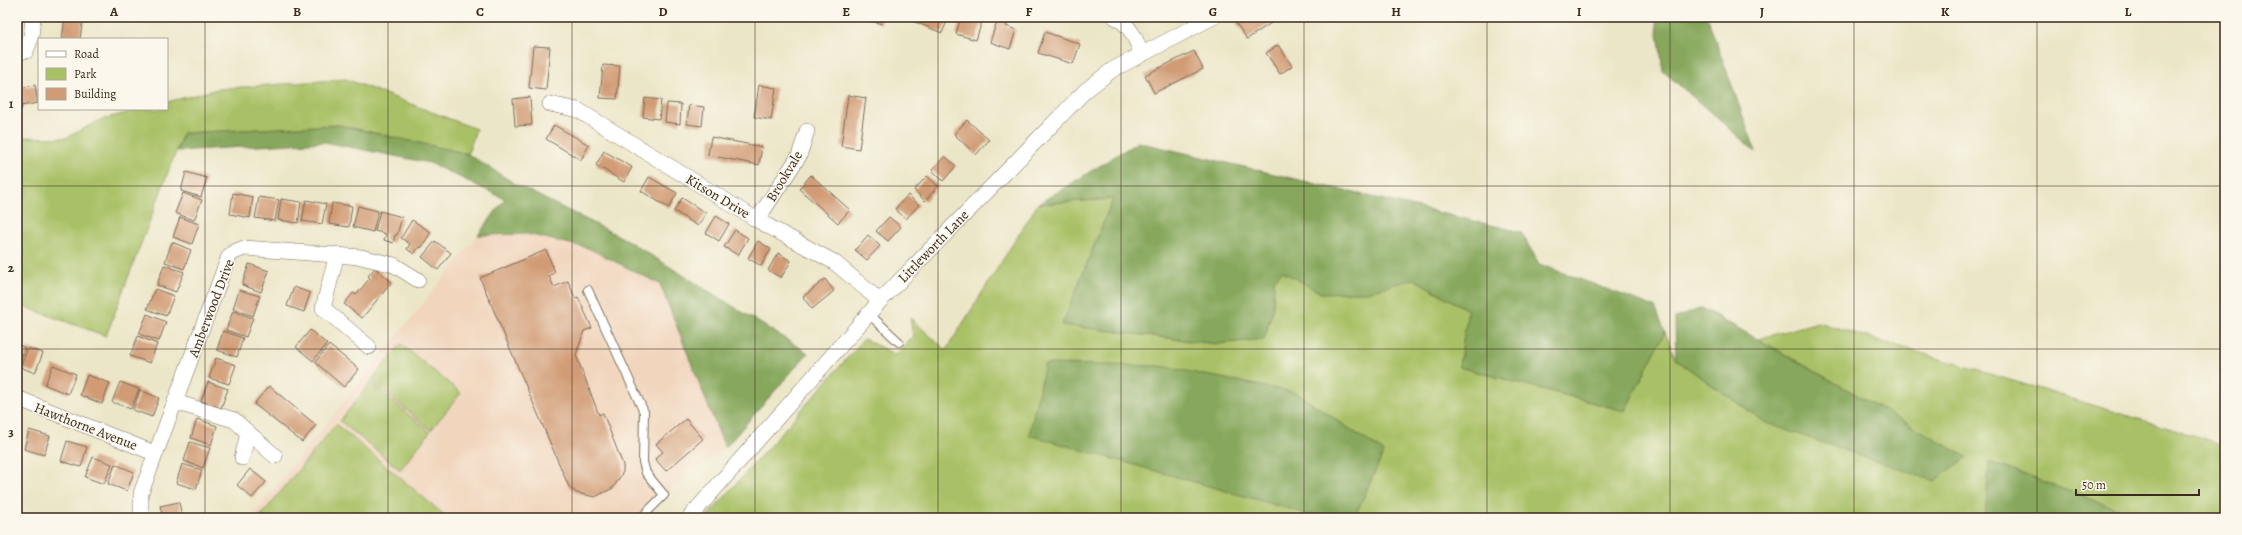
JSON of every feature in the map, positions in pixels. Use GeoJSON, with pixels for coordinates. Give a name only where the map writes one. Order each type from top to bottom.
{"type":"FeatureCollection","features":[{"type":"Feature","properties":{"kind":"street"},"geometry":{"type":"LineString","coordinates":[[17,52],[26,51],[31,38],[33,17]]}},
{"type":"Feature","properties":{"kind":"street"},"geometry":{"type":"LineString","coordinates":[[1115,17],[1123,22],[1135,36],[1141,54]]}},
{"type":"Feature","properties":{"kind":"street","name":"Littleworth Lane"},"geometry":{"type":"LineString","coordinates":[[689,518],[880,301],[1085,91],[1112,70],[1213,17]]}},
{"type":"Feature","properties":{"kind":"street","name":"Kitson Drive"},"geometry":{"type":"LineString","coordinates":[[550,104],[578,110],[757,220],[834,262],[880,301]]}},
{"type":"Feature","properties":{"kind":"street","name":"Brookvale"},"geometry":{"type":"LineString","coordinates":[[757,220],[799,156],[807,131]]}},
{"type":"Feature","properties":{"kind":"street","name":"Amberwood Drive"},"geometry":{"type":"LineString","coordinates":[[141,518],[141,493],[154,452],[175,402],[229,256],[244,248],[336,254],[394,265],[418,280]]}},
{"type":"Feature","properties":{"kind":"street"},"geometry":{"type":"LineString","coordinates":[[336,254],[323,308],[369,347]]}},
{"type":"Feature","properties":{"kind":"street","name":"Hawthorne Avenue"},"geometry":{"type":"LineString","coordinates":[[17,398],[154,452]]}},
{"type":"Feature","properties":{"kind":"street"},"geometry":{"type":"LineString","coordinates":[[175,402],[234,420],[275,456]]}},
{"type":"Feature","properties":{"kind":"street"},"geometry":{"type":"LineString","coordinates":[[242,458],[248,433]]}},
{"type":"Feature","properties":{"kind":"lane"},"geometry":{"type":"LineString","coordinates":[[588,290],[644,412],[643,462],[646,473],[664,495],[641,518]]}},
{"type":"Feature","properties":{"kind":"lane"},"geometry":{"type":"LineString","coordinates":[[869,314],[899,342]]}},
{"type":"Feature","properties":{"kind":"shaded area"},"geometry":{"type":"Polygon","coordinates":[[[527,234],[588,248],[660,284],[725,448],[664,495],[639,518],[251,518],[478,235],[527,234]]]}},
{"type":"Feature","properties":{"kind":"green space"},"geometry":{"type":"Polygon","coordinates":[[[1656,17],[1707,17],[1756,152],[1663,71],[1656,17]]]}},
{"type":"Feature","properties":{"kind":"green space"},"geometry":{"type":"Polygon","coordinates":[[[346,79],[476,129],[468,154],[338,125],[183,133],[106,336],[17,304],[17,137],[66,138],[100,120],[137,110],[168,110],[168,102],[218,89],[346,79]]]}},
{"type":"Feature","properties":{"kind":"green space"},"geometry":{"type":"Polygon","coordinates":[[[339,125],[468,154],[517,185],[625,239],[808,353],[725,448],[660,284],[588,248],[527,234],[478,235],[505,199],[430,163],[324,142],[177,151],[183,133],[339,125]]]}},
{"type":"Feature","properties":{"kind":"green space"},"geometry":{"type":"Polygon","coordinates":[[[1138,142],[1521,232],[1539,264],[1655,307],[1665,332],[1625,411],[1459,367],[1468,310],[1414,279],[1367,292],[1321,293],[1282,271],[1274,280],[1273,308],[1264,339],[1217,344],[1062,325],[1113,199],[1038,204],[1138,142]]]}},
{"type":"Feature","properties":{"kind":"green space"},"geometry":{"type":"Polygon","coordinates":[[[1113,199],[1062,325],[1217,344],[1264,339],[1273,308],[1274,280],[1282,271],[1321,293],[1414,279],[1468,310],[1459,367],[1625,411],[1665,332],[1676,360],[1934,481],[1966,457],[1758,339],[1818,322],[2225,445],[2225,518],[706,518],[864,339],[896,355],[913,336],[910,318],[946,350],[1038,204],[1113,199]]]}},
{"type":"Feature","properties":{"kind":"green space"},"geometry":{"type":"Polygon","coordinates":[[[1702,308],[1967,457],[1934,481],[1766,423],[1676,360],[1675,318],[1702,308]]]}},
{"type":"Feature","properties":{"kind":"green space"},"geometry":{"type":"Polygon","coordinates":[[[401,344],[461,393],[431,430],[371,381],[401,344]]]}},
{"type":"Feature","properties":{"kind":"green space"},"geometry":{"type":"Polygon","coordinates":[[[1045,364],[1161,366],[1297,393],[1384,452],[1354,518],[1321,518],[1029,435],[1045,364]]]}},
{"type":"Feature","properties":{"kind":"green space"},"geometry":{"type":"Polygon","coordinates":[[[370,383],[430,432],[400,470],[340,421],[370,383]]]}},
{"type":"Feature","properties":{"kind":"green space"},"geometry":{"type":"Polygon","coordinates":[[[336,424],[448,518],[259,518],[336,424]]]}},
{"type":"Feature","properties":{"kind":"green space"},"geometry":{"type":"Polygon","coordinates":[[[1989,462],[2144,518],[1985,518],[1989,462]]]}},
{"type":"Feature","properties":{"kind":"building"},"geometry":{"type":"Polygon","coordinates":[[[65,17],[83,17],[80,38],[62,38],[65,17]]]}},
{"type":"Feature","properties":{"kind":"building"},"geometry":{"type":"Polygon","coordinates":[[[864,17],[883,17],[881,24],[864,17]]]}},
{"type":"Feature","properties":{"kind":"building"},"geometry":{"type":"Polygon","coordinates":[[[903,17],[949,17],[942,33],[903,17]]]}},
{"type":"Feature","properties":{"kind":"building"},"geometry":{"type":"Polygon","coordinates":[[[961,17],[973,17],[982,21],[976,40],[956,34],[961,17]]]}},
{"type":"Feature","properties":{"kind":"building"},"geometry":{"type":"Polygon","coordinates":[[[1245,17],[1280,17],[1247,39],[1236,23],[1245,17]]]}},
{"type":"Feature","properties":{"kind":"building"},"geometry":{"type":"Polygon","coordinates":[[[998,18],[1008,22],[1006,26],[1016,30],[1010,49],[990,42],[998,18]]]}},
{"type":"Feature","properties":{"kind":"building"},"geometry":{"type":"Polygon","coordinates":[[[1045,32],[1080,44],[1073,64],[1038,53],[1045,32]]]}},
{"type":"Feature","properties":{"kind":"building"},"geometry":{"type":"Polygon","coordinates":[[[1278,45],[1292,66],[1280,74],[1266,53],[1278,45]]]}},
{"type":"Feature","properties":{"kind":"building"},"geometry":{"type":"Polygon","coordinates":[[[533,46],[550,47],[546,90],[529,88],[533,46]]]}},
{"type":"Feature","properties":{"kind":"building"},"geometry":{"type":"Polygon","coordinates":[[[1194,51],[1203,69],[1154,93],[1145,75],[1194,51]]]}},
{"type":"Feature","properties":{"kind":"building"},"geometry":{"type":"Polygon","coordinates":[[[603,65],[620,66],[617,99],[600,98],[603,65]]]}},
{"type":"Feature","properties":{"kind":"building"},"geometry":{"type":"Polygon","coordinates":[[[35,85],[38,103],[21,106],[22,109],[17,110],[17,88],[35,85]]]}},
{"type":"Feature","properties":{"kind":"building"},"geometry":{"type":"Polygon","coordinates":[[[759,85],[776,88],[771,120],[754,117],[759,85]]]}},
{"type":"Feature","properties":{"kind":"building"},"geometry":{"type":"Polygon","coordinates":[[[848,95],[866,98],[859,149],[841,146],[848,95]]]}},
{"type":"Feature","properties":{"kind":"building"},"geometry":{"type":"Polygon","coordinates":[[[530,97],[532,125],[515,126],[513,99],[530,97]]]}},
{"type":"Feature","properties":{"kind":"building"},"geometry":{"type":"Polygon","coordinates":[[[645,98],[661,100],[659,119],[643,117],[645,98]]]}},
{"type":"Feature","properties":{"kind":"building"},"geometry":{"type":"Polygon","coordinates":[[[667,103],[681,104],[680,124],[665,122],[667,103]]]}},
{"type":"Feature","properties":{"kind":"building"},"geometry":{"type":"Polygon","coordinates":[[[689,105],[704,107],[702,126],[687,124],[689,105]]]}},
{"type":"Feature","properties":{"kind":"building"},"geometry":{"type":"Polygon","coordinates":[[[967,120],[989,140],[976,155],[954,134],[967,120]]]}},
{"type":"Feature","properties":{"kind":"building"},"geometry":{"type":"Polygon","coordinates":[[[554,125],[589,145],[581,160],[546,139],[554,125]]]}},
{"type":"Feature","properties":{"kind":"building"},"geometry":{"type":"Polygon","coordinates":[[[711,137],[762,147],[759,165],[708,155],[711,137]]]}},
{"type":"Feature","properties":{"kind":"building"},"geometry":{"type":"Polygon","coordinates":[[[604,151],[632,167],[624,182],[596,165],[604,151]]]}},
{"type":"Feature","properties":{"kind":"building"},"geometry":{"type":"Polygon","coordinates":[[[945,156],[956,166],[943,181],[932,170],[945,156]]]}},
{"type":"Feature","properties":{"kind":"building"},"geometry":{"type":"Polygon","coordinates":[[[186,172],[207,178],[201,197],[181,191],[186,172]]]}},
{"type":"Feature","properties":{"kind":"building"},"geometry":{"type":"Polygon","coordinates":[[[811,175],[850,210],[838,223],[799,189],[811,175]]]}},
{"type":"Feature","properties":{"kind":"building"},"geometry":{"type":"Polygon","coordinates":[[[927,176],[938,186],[925,201],[914,190],[927,176]]]}},
{"type":"Feature","properties":{"kind":"building"},"geometry":{"type":"Polygon","coordinates":[[[649,177],[677,193],[669,208],[641,191],[649,177]]]}},
{"type":"Feature","properties":{"kind":"building"},"geometry":{"type":"Polygon","coordinates":[[[183,193],[202,200],[194,220],[175,213],[183,193]]]}},
{"type":"Feature","properties":{"kind":"building"},"geometry":{"type":"Polygon","coordinates":[[[233,193],[253,197],[250,218],[230,214],[233,193]]]}},
{"type":"Feature","properties":{"kind":"building"},"geometry":{"type":"Polygon","coordinates":[[[908,195],[919,205],[906,219],[895,209],[908,195]]]}},
{"type":"Feature","properties":{"kind":"building"},"geometry":{"type":"Polygon","coordinates":[[[259,197],[279,200],[275,221],[255,218],[259,197]]]}},
{"type":"Feature","properties":{"kind":"building"},"geometry":{"type":"Polygon","coordinates":[[[682,198],[706,213],[698,226],[674,211],[682,198]]]}},
{"type":"Feature","properties":{"kind":"building"},"geometry":{"type":"Polygon","coordinates":[[[281,199],[301,202],[298,223],[278,220],[281,199]]]}},
{"type":"Feature","properties":{"kind":"building"},"geometry":{"type":"Polygon","coordinates":[[[306,200],[326,204],[322,224],[302,221],[306,200]]]}},
{"type":"Feature","properties":{"kind":"building"},"geometry":{"type":"Polygon","coordinates":[[[332,203],[352,206],[349,227],[329,224],[332,203]]]}},
{"type":"Feature","properties":{"kind":"building"},"geometry":{"type":"Polygon","coordinates":[[[358,206],[378,211],[373,232],[353,227],[358,206]]]}},
{"type":"Feature","properties":{"kind":"building"},"geometry":{"type":"Polygon","coordinates":[[[380,211],[402,217],[393,243],[384,240],[386,234],[375,231],[380,211]]]}},
{"type":"Feature","properties":{"kind":"building"},"geometry":{"type":"Polygon","coordinates":[[[716,216],[729,224],[719,241],[706,233],[716,216]]]}},
{"type":"Feature","properties":{"kind":"building"},"geometry":{"type":"Polygon","coordinates":[[[180,217],[199,224],[192,244],[173,237],[180,217]]]}},
{"type":"Feature","properties":{"kind":"building"},"geometry":{"type":"Polygon","coordinates":[[[889,217],[901,227],[888,241],[876,231],[889,217]]]}},
{"type":"Feature","properties":{"kind":"building"},"geometry":{"type":"Polygon","coordinates":[[[412,220],[431,232],[421,248],[419,247],[414,254],[407,249],[410,244],[401,238],[412,220]]]}},
{"type":"Feature","properties":{"kind":"building"},"geometry":{"type":"Polygon","coordinates":[[[735,230],[748,238],[738,255],[724,247],[735,230]]]}},
{"type":"Feature","properties":{"kind":"building"},"geometry":{"type":"Polygon","coordinates":[[[868,235],[880,246],[867,260],[855,250],[868,235]]]}},
{"type":"Feature","properties":{"kind":"building"},"geometry":{"type":"Polygon","coordinates":[[[435,241],[451,253],[438,270],[422,257],[435,241]]]}},
{"type":"Feature","properties":{"kind":"building"},"geometry":{"type":"Polygon","coordinates":[[[758,241],[771,249],[761,266],[748,258],[758,241]]]}},
{"type":"Feature","properties":{"kind":"building"},"geometry":{"type":"Polygon","coordinates":[[[172,242],[191,250],[184,269],[165,262],[172,242]]]}},
{"type":"Feature","properties":{"kind":"building"},"geometry":{"type":"Polygon","coordinates":[[[546,250],[555,272],[549,276],[554,287],[568,281],[575,298],[578,297],[592,328],[584,331],[576,355],[599,415],[603,413],[623,465],[623,472],[613,488],[595,497],[577,493],[569,487],[480,278],[546,250]]]}},
{"type":"Feature","properties":{"kind":"building"},"geometry":{"type":"Polygon","coordinates":[[[778,253],[791,261],[781,278],[768,270],[778,253]]]}},
{"type":"Feature","properties":{"kind":"building"},"geometry":{"type":"Polygon","coordinates":[[[249,264],[269,271],[261,292],[242,285],[249,264]]]}},
{"type":"Feature","properties":{"kind":"building"},"geometry":{"type":"Polygon","coordinates":[[[164,265],[184,272],[176,292],[157,285],[164,265]]]}},
{"type":"Feature","properties":{"kind":"building"},"geometry":{"type":"Polygon","coordinates":[[[375,268],[392,282],[362,318],[344,304],[353,293],[356,295],[370,278],[368,276],[375,268]]]}},
{"type":"Feature","properties":{"kind":"building"},"geometry":{"type":"Polygon","coordinates":[[[825,279],[834,291],[812,309],[803,297],[825,279]]]}},
{"type":"Feature","properties":{"kind":"building"},"geometry":{"type":"Polygon","coordinates":[[[294,287],[310,293],[304,312],[287,306],[294,287]]]}},
{"type":"Feature","properties":{"kind":"building"},"geometry":{"type":"Polygon","coordinates":[[[155,289],[174,296],[166,316],[147,309],[155,289]]]}},
{"type":"Feature","properties":{"kind":"building"},"geometry":{"type":"Polygon","coordinates":[[[239,290],[260,296],[253,316],[233,309],[239,290]]]}},
{"type":"Feature","properties":{"kind":"building"},"geometry":{"type":"Polygon","coordinates":[[[233,311],[253,318],[246,337],[226,330],[233,311]]]}},
{"type":"Feature","properties":{"kind":"building"},"geometry":{"type":"Polygon","coordinates":[[[147,314],[166,322],[159,341],[139,334],[147,314]]]}},
{"type":"Feature","properties":{"kind":"building"},"geometry":{"type":"Polygon","coordinates":[[[310,330],[327,344],[313,361],[296,347],[310,330]]]}},
{"type":"Feature","properties":{"kind":"building"},"geometry":{"type":"Polygon","coordinates":[[[223,331],[243,338],[237,357],[217,350],[223,331]]]}},
{"type":"Feature","properties":{"kind":"building"},"geometry":{"type":"Polygon","coordinates":[[[138,336],[157,344],[150,363],[130,356],[138,336]]]}},
{"type":"Feature","properties":{"kind":"building"},"geometry":{"type":"Polygon","coordinates":[[[17,344],[25,348],[17,369],[17,344]]]}},
{"type":"Feature","properties":{"kind":"building"},"geometry":{"type":"Polygon","coordinates":[[[329,345],[359,369],[344,387],[315,362],[329,345]]]}},
{"type":"Feature","properties":{"kind":"building"},"geometry":{"type":"Polygon","coordinates":[[[28,348],[43,353],[35,373],[20,367],[28,348]]]}},
{"type":"Feature","properties":{"kind":"building"},"geometry":{"type":"Polygon","coordinates":[[[216,358],[236,365],[229,384],[209,378],[216,358]]]}},
{"type":"Feature","properties":{"kind":"building"},"geometry":{"type":"Polygon","coordinates":[[[53,365],[76,374],[68,394],[45,385],[53,365]]]}},
{"type":"Feature","properties":{"kind":"building"},"geometry":{"type":"Polygon","coordinates":[[[87,375],[110,383],[102,404],[80,395],[87,375]]]}},
{"type":"Feature","properties":{"kind":"building"},"geometry":{"type":"Polygon","coordinates":[[[120,382],[139,389],[131,409],[112,402],[120,382]]]}},
{"type":"Feature","properties":{"kind":"building"},"geometry":{"type":"Polygon","coordinates":[[[208,382],[228,389],[221,408],[201,401],[208,382]]]}},
{"type":"Feature","properties":{"kind":"building"},"geometry":{"type":"Polygon","coordinates":[[[269,386],[316,425],[302,442],[254,404],[269,386]]]}},
{"type":"Feature","properties":{"kind":"building"},"geometry":{"type":"Polygon","coordinates":[[[140,390],[159,398],[152,417],[133,410],[140,390]]]}},
{"type":"Feature","properties":{"kind":"building"},"geometry":{"type":"Polygon","coordinates":[[[197,419],[217,426],[211,445],[191,438],[197,419]]]}},
{"type":"Feature","properties":{"kind":"building"},"geometry":{"type":"Polygon","coordinates":[[[686,419],[703,439],[666,471],[655,459],[663,452],[656,444],[686,419]]]}},
{"type":"Feature","properties":{"kind":"building"},"geometry":{"type":"Polygon","coordinates":[[[29,430],[50,436],[44,455],[24,449],[29,430]]]}},
{"type":"Feature","properties":{"kind":"building"},"geometry":{"type":"Polygon","coordinates":[[[67,441],[87,447],[81,467],[61,461],[67,441]]]}},
{"type":"Feature","properties":{"kind":"building"},"geometry":{"type":"Polygon","coordinates":[[[190,442],[210,448],[203,468],[184,461],[190,442]]]}},
{"type":"Feature","properties":{"kind":"building"},"geometry":{"type":"Polygon","coordinates":[[[93,457],[112,464],[104,484],[85,477],[93,457]]]}},
{"type":"Feature","properties":{"kind":"building"},"geometry":{"type":"Polygon","coordinates":[[[115,464],[134,472],[127,491],[108,484],[115,464]]]}},
{"type":"Feature","properties":{"kind":"building"},"geometry":{"type":"Polygon","coordinates":[[[182,464],[202,470],[196,489],[176,483],[182,464]]]}},
{"type":"Feature","properties":{"kind":"building"},"geometry":{"type":"Polygon","coordinates":[[[250,469],[266,482],[252,498],[237,485],[250,469]]]}},
{"type":"Feature","properties":{"kind":"building"},"geometry":{"type":"Polygon","coordinates":[[[179,502],[182,518],[163,518],[160,506],[179,502]]]}}]}
